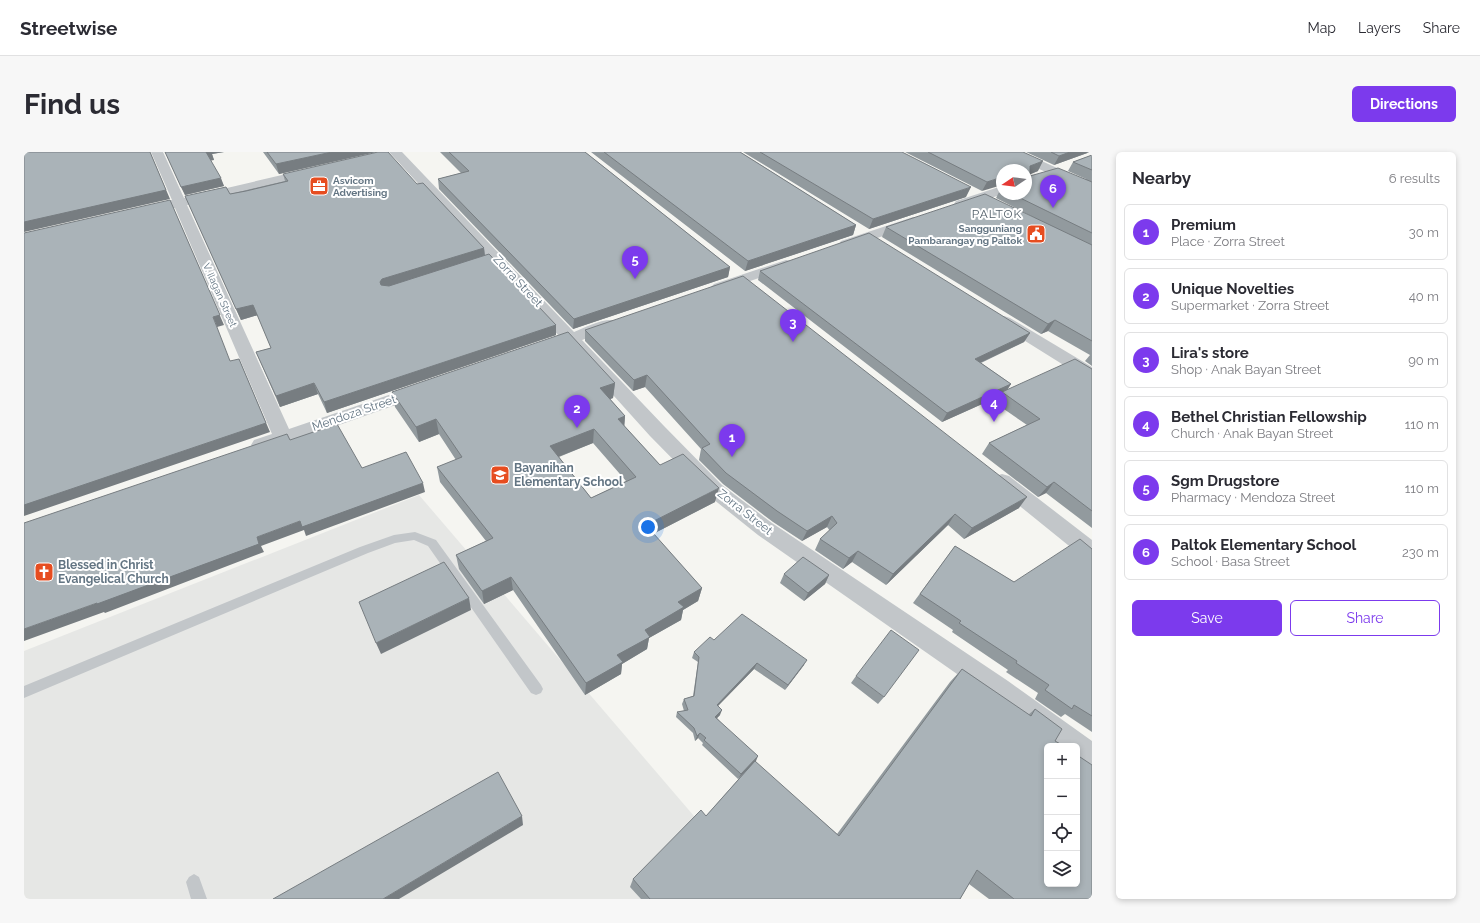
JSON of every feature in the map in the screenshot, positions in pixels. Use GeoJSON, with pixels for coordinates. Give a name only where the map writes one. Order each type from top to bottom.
{"type":"FeatureCollection","features":[{"type":"Feature","properties":{"kind":"street","name":"V. Ilagan Street"},"geometry":{"type":"LineString","coordinates":[[157,152],[283,437]]}},
{"type":"Feature","properties":{"kind":"street"},"geometry":{"type":"LineString","coordinates":[[1012,152],[1092,189]]}},
{"type":"Feature","properties":{"kind":"street","name":"Zorra Street"},"geometry":{"type":"LineString","coordinates":[[393,153],[494,260],[571,338],[657,432],[722,495],[765,529],[999,689],[1092,757]]}},
{"type":"Feature","properties":{"kind":"street"},"geometry":{"type":"LineString","coordinates":[[1039,176],[1072,164]]}},
{"type":"Feature","properties":{"kind":"street"},"geometry":{"type":"LineString","coordinates":[[132,213],[326,169]]}},
{"type":"Feature","properties":{"kind":"street"},"geometry":{"type":"LineString","coordinates":[[946,210],[987,196]]}},
{"type":"Feature","properties":{"kind":"street"},"geometry":{"type":"LineString","coordinates":[[831,249],[925,217]]}},
{"type":"Feature","properties":{"kind":"street"},"geometry":{"type":"LineString","coordinates":[[706,292],[802,259]]}},
{"type":"Feature","properties":{"kind":"street"},"geometry":{"type":"LineString","coordinates":[[990,312],[1092,375]]}},
{"type":"Feature","properties":{"kind":"street"},"geometry":{"type":"LineString","coordinates":[[534,351],[623,320]]}},
{"type":"Feature","properties":{"kind":"street","name":"Mendoza Street"},"geometry":{"type":"LineString","coordinates":[[246,450],[438,384]]}},
{"type":"Feature","properties":{"kind":"street"},"geometry":{"type":"LineString","coordinates":[[992,474],[1092,552]]}},
{"type":"Feature","properties":{"kind":"lane"},"geometry":{"type":"LineString","coordinates":[[24,692],[364,550],[394,539],[415,536],[432,543],[536,689]]}},
{"type":"Feature","properties":{"kind":"lane"},"geometry":{"type":"LineString","coordinates":[[194,882],[199,899]]}},
{"type":"Feature","properties":{"kind":"shaded area"},"geometry":{"type":"Polygon","coordinates":[[[419,495],[765,899],[24,899],[24,651],[419,495]]]}},
{"type":"Feature","properties":{"kind":"building"},"geometry":{"type":"Polygon","coordinates":[[[24,152],[150,152],[166,190],[24,222],[24,152]]]}},
{"type":"Feature","properties":{"kind":"building"},"geometry":{"type":"Polygon","coordinates":[[[165,152],[206,152],[221,178],[181,187],[165,152]]]}},
{"type":"Feature","properties":{"kind":"building"},"geometry":{"type":"Polygon","coordinates":[[[267,152],[332,152],[276,164],[267,152]]]}},
{"type":"Feature","properties":{"kind":"building"},"geometry":{"type":"Polygon","coordinates":[[[378,152],[388,152],[417,184],[423,183],[484,248],[382,279],[380,282],[381,285],[389,286],[489,254],[556,325],[324,402],[314,383],[276,396],[256,352],[271,348],[253,305],[236,309],[185,196],[226,187],[230,194],[246,191],[288,181],[283,174],[378,152]]]}},
{"type":"Feature","properties":{"kind":"building"},"geometry":{"type":"Polygon","coordinates":[[[449,152],[585,152],[730,267],[574,319],[438,179],[469,171],[449,152]]]}},
{"type":"Feature","properties":{"kind":"building"},"geometry":{"type":"Polygon","coordinates":[[[604,152],[740,152],[856,225],[748,261],[604,152]]]}},
{"type":"Feature","properties":{"kind":"building"},"geometry":{"type":"Polygon","coordinates":[[[760,152],[902,152],[971,187],[873,219],[760,152]]]}},
{"type":"Feature","properties":{"kind":"building"},"geometry":{"type":"Polygon","coordinates":[[[928,152],[1023,152],[1043,161],[1032,165],[1032,164],[996,164],[996,179],[987,182],[928,152]]]}},
{"type":"Feature","properties":{"kind":"building"},"geometry":{"type":"Polygon","coordinates":[[[1051,152],[1070,152],[1059,156],[1051,152]]]}},
{"type":"Feature","properties":{"kind":"building"},"geometry":{"type":"Polygon","coordinates":[[[1092,155],[1092,170],[1073,162],[1092,155]]]}},
{"type":"Feature","properties":{"kind":"building"},"geometry":{"type":"Polygon","coordinates":[[[1058,168],[1092,182],[1092,233],[1024,200],[1032,200],[1032,175],[1058,168]]]}},
{"type":"Feature","properties":{"kind":"building"},"geometry":{"type":"Polygon","coordinates":[[[985,194],[1092,245],[1092,341],[1055,320],[1048,324],[886,227],[985,194]]]}},
{"type":"Feature","properties":{"kind":"building"},"geometry":{"type":"Polygon","coordinates":[[[170,200],[220,315],[213,317],[230,361],[239,359],[266,423],[24,505],[24,233],[170,200]]]}},
{"type":"Feature","properties":{"kind":"building"},"geometry":{"type":"Polygon","coordinates":[[[869,233],[1030,333],[975,359],[1011,384],[947,413],[760,271],[869,233]]]}},
{"type":"Feature","properties":{"kind":"building"},"geometry":{"type":"Polygon","coordinates":[[[743,276],[1027,497],[972,528],[955,514],[893,574],[858,551],[849,558],[820,539],[837,523],[832,516],[807,531],[777,511],[726,473],[702,448],[710,444],[647,375],[634,380],[585,330],[743,276]]]}},
{"type":"Feature","properties":{"kind":"building"},"geometry":{"type":"Polygon","coordinates":[[[568,332],[615,383],[600,388],[625,416],[618,419],[660,465],[683,454],[719,488],[646,525],[702,588],[678,602],[684,607],[645,630],[650,637],[617,655],[623,662],[586,683],[511,577],[482,591],[456,555],[493,538],[437,467],[462,457],[436,419],[416,427],[392,392],[568,332]],[[594,429],[550,446],[591,498],[636,477],[594,429]]]}},
{"type":"Feature","properties":{"kind":"building"},"geometry":{"type":"Polygon","coordinates":[[[1075,359],[1092,369],[1092,511],[1054,482],[1047,487],[989,443],[1040,419],[1002,392],[1075,359]]]}},
{"type":"Feature","properties":{"kind":"building"},"geometry":{"type":"Polygon","coordinates":[[[337,424],[362,468],[406,452],[423,483],[302,527],[300,521],[257,537],[259,544],[97,604],[24,629],[24,523],[287,434],[290,440],[337,424]]]}},
{"type":"Feature","properties":{"kind":"building"},"geometry":{"type":"Polygon","coordinates":[[[1080,539],[1092,549],[1092,716],[1074,705],[1072,709],[1045,690],[1049,685],[1016,663],[1017,661],[959,623],[961,621],[920,594],[955,546],[1014,582],[1080,539]]]}},
{"type":"Feature","properties":{"kind":"building"},"geometry":{"type":"Polygon","coordinates":[[[803,557],[829,575],[808,593],[784,574],[803,557]]]}},
{"type":"Feature","properties":{"kind":"building"},"geometry":{"type":"Polygon","coordinates":[[[444,562],[469,598],[376,643],[359,602],[444,562]]]}},
{"type":"Feature","properties":{"kind":"building"},"geometry":{"type":"Polygon","coordinates":[[[742,614],[807,660],[788,685],[757,663],[717,705],[722,710],[715,717],[758,756],[741,774],[704,740],[706,738],[700,733],[697,736],[694,728],[677,712],[688,710],[684,699],[694,696],[699,657],[694,652],[710,637],[714,640],[742,614]]]}},
{"type":"Feature","properties":{"kind":"building"},"geometry":{"type":"Polygon","coordinates":[[[891,630],[919,650],[884,697],[856,676],[891,630]]]}},
{"type":"Feature","properties":{"kind":"building"},"geometry":{"type":"Polygon","coordinates":[[[962,669],[1031,716],[1035,709],[1062,729],[1055,741],[1059,743],[1044,743],[1044,887],[1080,887],[1080,757],[1092,765],[1092,899],[1014,899],[977,870],[960,899],[650,899],[633,879],[701,810],[706,816],[755,761],[839,836],[962,669]]]}},
{"type":"Feature","properties":{"kind":"building"},"geometry":{"type":"Polygon","coordinates":[[[498,772],[522,816],[383,899],[273,899],[498,772]]]}},
{"type":"Feature","properties":{"kind":"place","name":"Asvicom Advertising"},"geometry":{"type":"Point","coordinates":[319,186]}},
{"type":"Feature","properties":{"kind":"place","name":"Paltok Elementary School"},"geometry":{"type":"Point","coordinates":[1053,208]}},
{"type":"Feature","properties":{"kind":"place","name":"Sangguniang Pambarangay ng Paltok"},"geometry":{"type":"Point","coordinates":[1036,234]}},
{"type":"Feature","properties":{"kind":"place","name":"Sgm Drugstore"},"geometry":{"type":"Point","coordinates":[635,279]}},
{"type":"Feature","properties":{"kind":"place","name":"Lira's store"},"geometry":{"type":"Point","coordinates":[793,342]}},
{"type":"Feature","properties":{"kind":"place","name":"Bethel Christian Fellowship"},"geometry":{"type":"Point","coordinates":[994,422]}},
{"type":"Feature","properties":{"kind":"place","name":"Unique Novelties"},"geometry":{"type":"Point","coordinates":[577,428]}},
{"type":"Feature","properties":{"kind":"place","name":"Premium"},"geometry":{"type":"Point","coordinates":[732,457]}},
{"type":"Feature","properties":{"kind":"place","name":"Bayanihan Elementary School"},"geometry":{"type":"Point","coordinates":[500,475]}},
{"type":"Feature","properties":{"kind":"place","name":"Blessed in Christ Evangelical Church"},"geometry":{"type":"Point","coordinates":[44,572]}},
{"type":"Feature","properties":{"kind":"district","name":"PALTOK"},"geometry":{"type":"Point","coordinates":[997,214]}}]}
